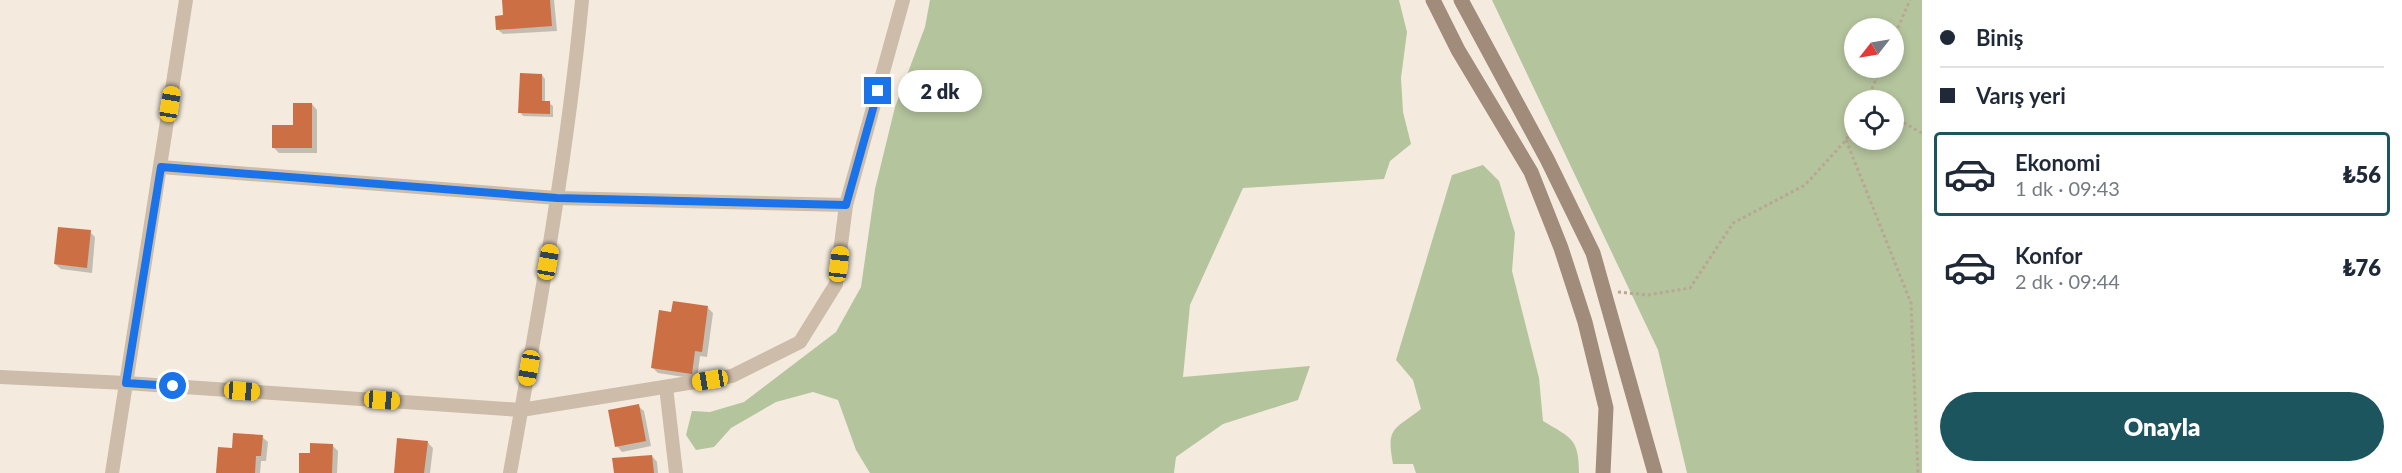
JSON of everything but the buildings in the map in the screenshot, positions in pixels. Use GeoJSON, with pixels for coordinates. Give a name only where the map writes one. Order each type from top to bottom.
{"type":"FeatureCollection","features":[{"type":"Feature","properties":{"kind":"main road"},"geometry":{"type":"LineString","coordinates":[[1433,0],[1458,50],[1531,172],[1561,248],[1585,322],[1606,408],[1603,473]]}},
{"type":"Feature","properties":{"kind":"main road"},"geometry":{"type":"LineString","coordinates":[[1461,0],[1593,253],[1655,473]]}},
{"type":"Feature","properties":{"kind":"street"},"geometry":{"type":"LineString","coordinates":[[112,473],[186,0]]}},
{"type":"Feature","properties":{"kind":"street"},"geometry":{"type":"LineString","coordinates":[[510,473],[557,198],[582,0]]}},
{"type":"Feature","properties":{"kind":"street"},"geometry":{"type":"LineString","coordinates":[[0,377],[126,383],[521,410],[732,376],[800,342],[836,284],[846,205],[903,0]]}},
{"type":"Feature","properties":{"kind":"street"},"geometry":{"type":"LineString","coordinates":[[161,167],[557,198],[846,205]]}},
{"type":"Feature","properties":{"kind":"street"},"geometry":{"type":"LineString","coordinates":[[666,387],[676,473]]}},
{"type":"Feature","properties":{"kind":"path"},"geometry":{"type":"LineString","coordinates":[[1902,18],[1910,0]]}},
{"type":"Feature","properties":{"kind":"path"},"geometry":{"type":"LineString","coordinates":[[1904,123],[1922,133]]}},
{"type":"Feature","properties":{"kind":"path"},"geometry":{"type":"LineString","coordinates":[[1604,290],[1647,295],[1690,288],[1733,223],[1805,185],[1844,142]]}},
{"type":"Feature","properties":{"kind":"path"},"geometry":{"type":"LineString","coordinates":[[1850,150],[1911,303],[1918,473]]}},
{"type":"Feature","properties":{"kind":"green space"},"geometry":{"type":"Polygon","coordinates":[[[930,0],[1399,0],[1407,32],[1401,78],[1403,112],[1411,144],[1390,161],[1384,179],[1243,188],[1190,305],[1183,377],[1310,366],[1298,400],[1223,424],[1176,457],[1174,473],[870,473],[856,450],[838,400],[813,392],[776,402],[731,428],[714,447],[696,450],[686,435],[692,411],[710,412],[744,402],[836,332],[861,287],[875,189],[895,107],[925,27],[930,0]]]}},
{"type":"Feature","properties":{"kind":"green space"},"geometry":{"type":"Polygon","coordinates":[[[1492,0],[1922,0],[1922,473],[1687,473],[1658,350],[1492,0]]]}},
{"type":"Feature","properties":{"kind":"green space"},"geometry":{"type":"Polygon","coordinates":[[[1483,165],[1499,181],[1515,233],[1512,271],[1539,378],[1543,421],[1572,440],[1579,461],[1579,473],[1416,473],[1413,464],[1393,464],[1391,443],[1394,430],[1421,409],[1413,380],[1396,360],[1452,175],[1483,165]]]}},
{"type":"Feature","properties":{"kind":"route"},"geometry":{"type":"LineString","coordinates":[[173,386],[126,383],[161,167],[557,198],[846,205],[878,91]]}}]}
